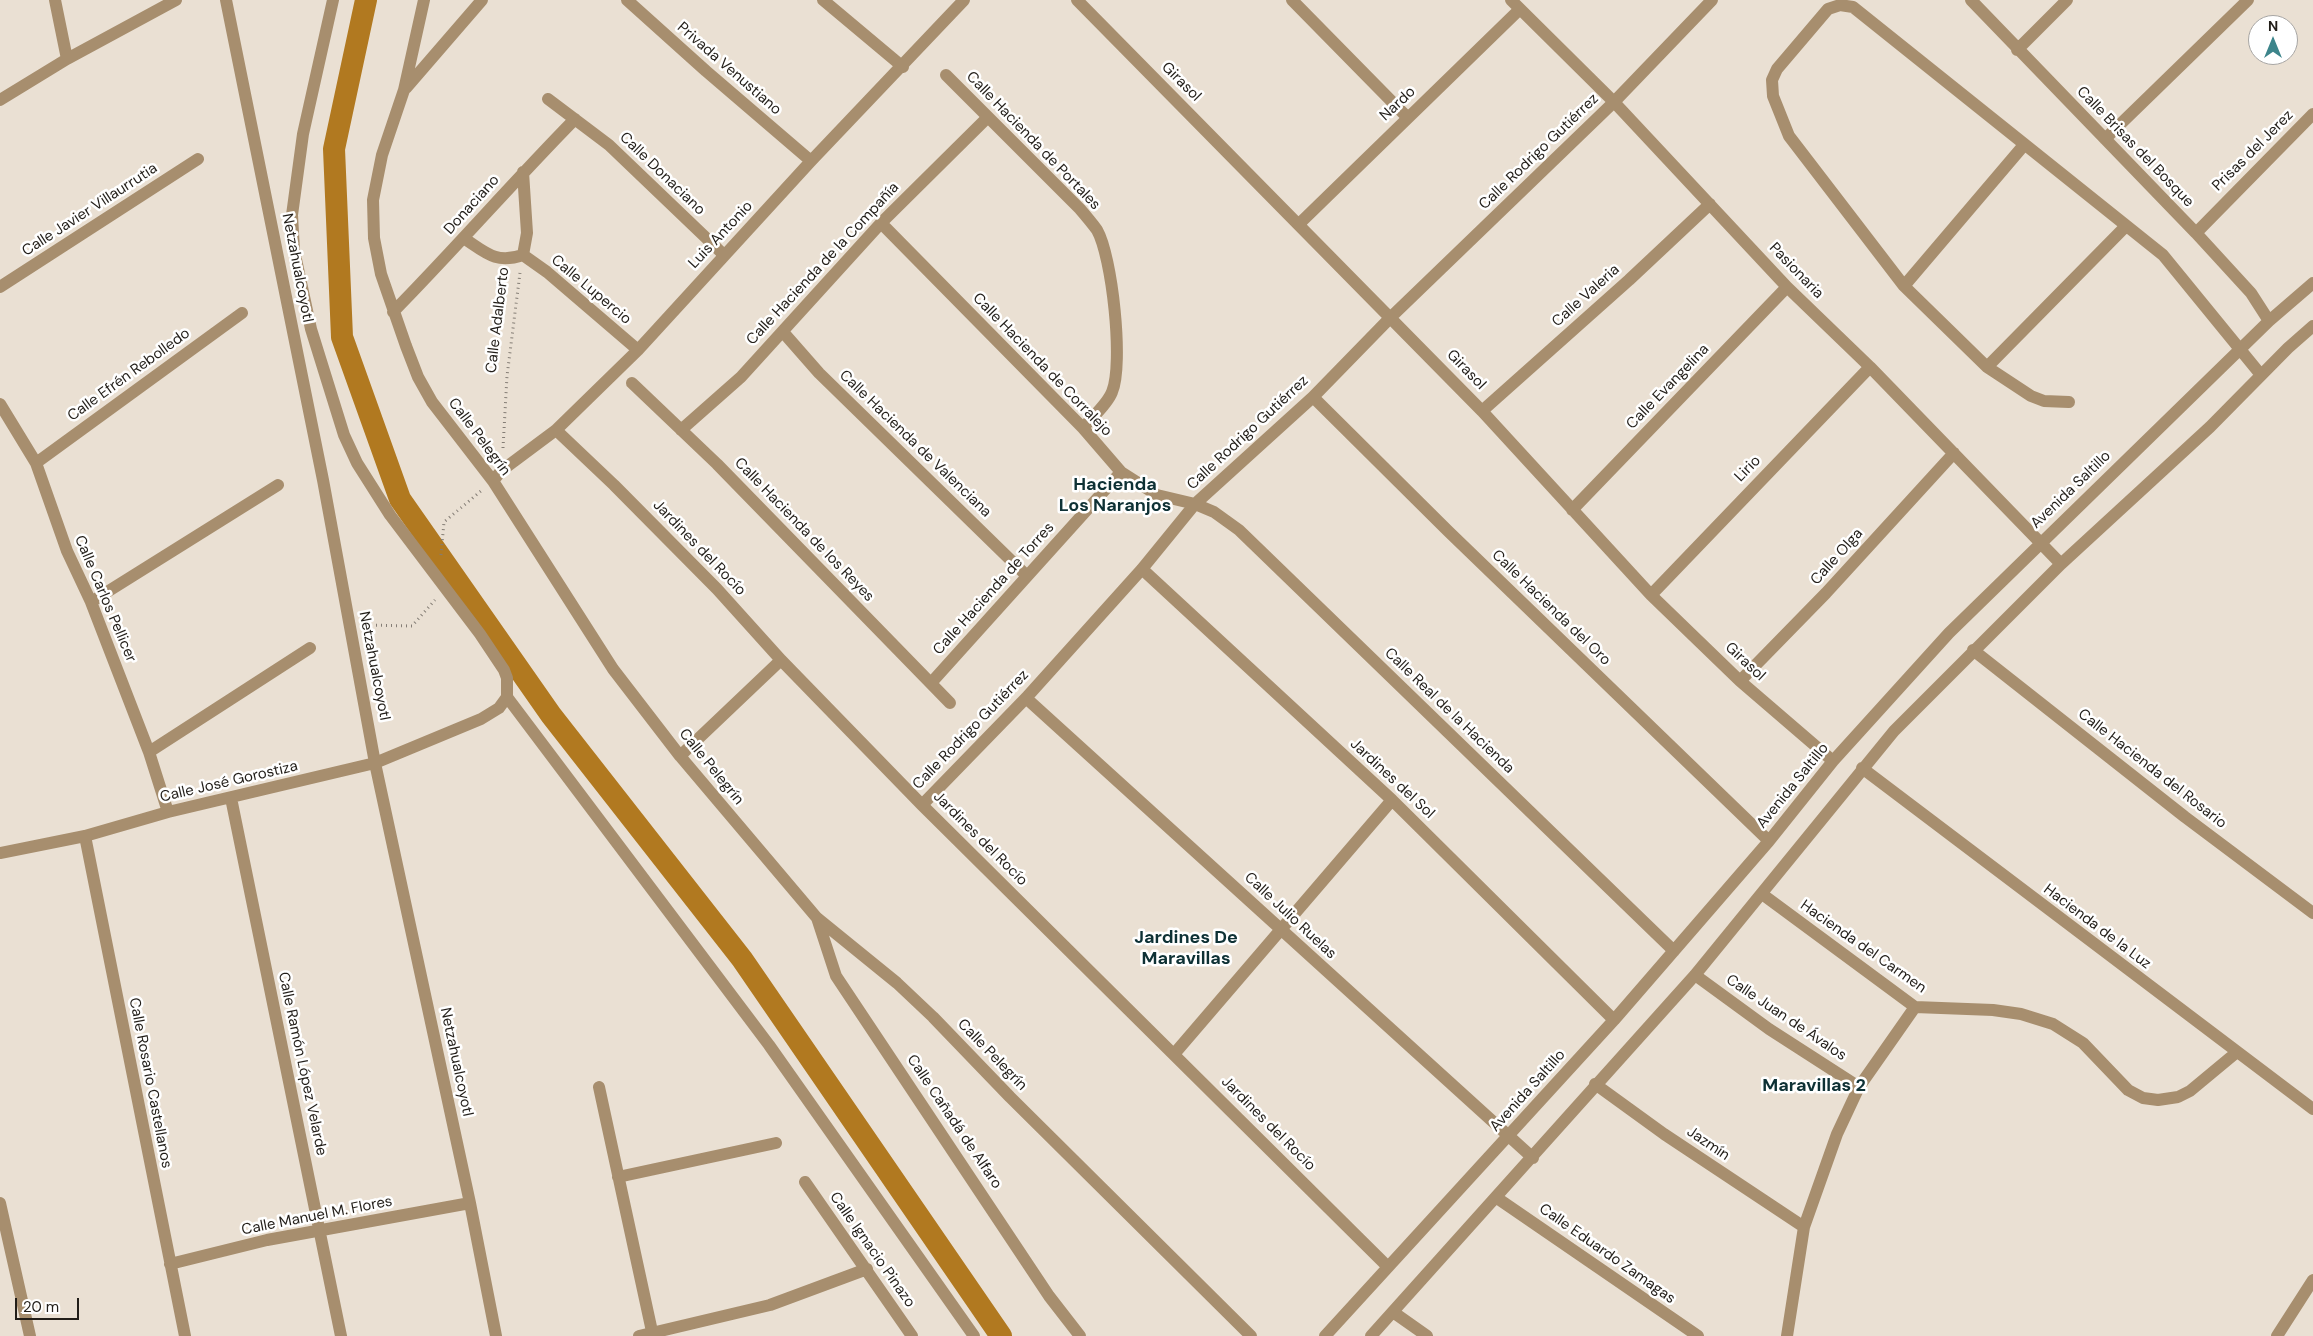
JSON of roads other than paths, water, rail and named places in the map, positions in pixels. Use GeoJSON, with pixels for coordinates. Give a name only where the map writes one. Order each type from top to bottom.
{"type":"FeatureCollection","features":[{"type":"Feature","properties":{"kind":"street"},"geometry":{"type":"LineString","coordinates":[[55,0],[67,59]]}},
{"type":"Feature","properties":{"kind":"street"},"geometry":{"type":"LineString","coordinates":[[0,100],[67,59],[176,0]]}},
{"type":"Feature","properties":{"kind":"street","name":"Netzahualcoyotl"},"geometry":{"type":"LineString","coordinates":[[226,0],[324,480],[375,763],[470,1203],[496,1336]]}},
{"type":"Feature","properties":{"kind":"street"},"geometry":{"type":"LineString","coordinates":[[333,0],[303,134],[292,215],[294,250],[311,328],[344,435],[357,463],[390,515],[480,634],[504,670],[508,684],[507,697],[769,1045],[974,1336]]}},
{"type":"Feature","properties":{"kind":"street","name":"Calle Pelegrín"},"geometry":{"type":"LineString","coordinates":[[424,0],[404,90],[382,155],[373,200],[374,238],[381,274],[393,312],[418,377],[432,402],[497,476],[613,669],[680,756],[817,918],[897,983],[933,1017],[1010,1098],[1251,1336]]}},
{"type":"Feature","properties":{"kind":"street"},"geometry":{"type":"LineString","coordinates":[[404,90],[482,0]]}},
{"type":"Feature","properties":{"kind":"street","name":"Privada Venustiano"},"geometry":{"type":"LineString","coordinates":[[627,0],[811,161]]}},
{"type":"Feature","properties":{"kind":"street"},"geometry":{"type":"LineString","coordinates":[[823,0],[903,67]]}},
{"type":"Feature","properties":{"kind":"street","name":"Luis Antonio"},"geometry":{"type":"LineString","coordinates":[[497,476],[556,430],[638,350],[811,161],[903,67],[964,0]]}},
{"type":"Feature","properties":{"kind":"street","name":"Girasol"},"geometry":{"type":"LineString","coordinates":[[1077,0],[1482,411],[1651,595],[1740,681],[1833,761]]}},
{"type":"Feature","properties":{"kind":"street"},"geometry":{"type":"LineString","coordinates":[[1292,0],[1407,117]]}},
{"type":"Feature","properties":{"kind":"street","name":"Pasionaria"},"geometry":{"type":"LineString","coordinates":[[1511,0],[1614,102],[1788,287],[1870,367],[2041,542],[2060,564]]}},
{"type":"Feature","properties":{"kind":"street","name":"Calle Rodrigo Gutiérrez"},"geometry":{"type":"LineString","coordinates":[[922,805],[1026,698],[1142,569],[1195,504],[1313,397],[1391,317],[1614,102],[1712,0]]}},
{"type":"Feature","properties":{"kind":"street","name":"Calle Brisas del Bosque"},"geometry":{"type":"LineString","coordinates":[[1971,0],[2017,50],[2196,233],[2251,293],[2269,321]]}},
{"type":"Feature","properties":{"kind":"street"},"geometry":{"type":"LineString","coordinates":[[2017,50],[2067,0]]}},
{"type":"Feature","properties":{"kind":"street"},"geometry":{"type":"LineString","coordinates":[[2106,139],[2248,0]]}},
{"type":"Feature","properties":{"kind":"street"},"geometry":{"type":"LineString","coordinates":[[2069,402],[2044,401],[2031,396],[1987,367],[1904,286],[1789,136],[1773,96],[1772,80],[1783,61],[1828,9],[1840,6],[1853,7],[2163,255],[2261,375]]}},
{"type":"Feature","properties":{"kind":"street","name":"Nardo"},"geometry":{"type":"LineString","coordinates":[[1299,224],[1520,9]]}},
{"type":"Feature","properties":{"kind":"street","name":"Calle Hacienda de Portales"},"geometry":{"type":"LineString","coordinates":[[946,75],[1080,209],[1097,231],[1103,246],[1115,318],[1117,370],[1112,393],[1083,428]]}},
{"type":"Feature","properties":{"kind":"street","name":"Calle Donaciano"},"geometry":{"type":"LineString","coordinates":[[548,99],[609,145],[724,255]]}},
{"type":"Feature","properties":{"kind":"street","name":"Prisas del Jerez"},"geometry":{"type":"LineString","coordinates":[[2196,233],[2313,114]]}},
{"type":"Feature","properties":{"kind":"street","name":"Calle Hacienda de la Compañía"},"geometry":{"type":"LineString","coordinates":[[681,430],[741,377],[881,224],[987,118]]}},
{"type":"Feature","properties":{"kind":"street","name":"Donaciano"},"geometry":{"type":"LineString","coordinates":[[393,312],[465,239],[523,172],[575,119]]}},
{"type":"Feature","properties":{"kind":"street"},"geometry":{"type":"LineString","coordinates":[[1904,286],[2024,145]]}},
{"type":"Feature","properties":{"kind":"street","name":"Calle Javier Villaurrutia"},"geometry":{"type":"LineString","coordinates":[[0,287],[198,159]]}},
{"type":"Feature","properties":{"kind":"street","name":"Calle Adalberto"},"geometry":{"type":"LineString","coordinates":[[523,172],[527,233],[523,255]]}},
{"type":"Feature","properties":{"kind":"street","name":"Calle Valeria"},"geometry":{"type":"LineString","coordinates":[[1482,411],[1629,280],[1710,204]]}},
{"type":"Feature","properties":{"kind":"street","name":"Calle Hacienda de Corralejo"},"geometry":{"type":"LineString","coordinates":[[881,224],[1083,428],[1121,472],[1157,495],[1195,504]]}},
{"type":"Feature","properties":{"kind":"street"},"geometry":{"type":"LineString","coordinates":[[1987,367],[2126,226]]}},
{"type":"Feature","properties":{"kind":"street"},"geometry":{"type":"LineString","coordinates":[[465,239],[497,259],[505,260],[523,255]]}},
{"type":"Feature","properties":{"kind":"street","name":"Calle Lupercio"},"geometry":{"type":"LineString","coordinates":[[523,255],[553,277],[638,350]]}},
{"type":"Feature","properties":{"kind":"street","name":"Avenida Saltillo"},"geometry":{"type":"LineString","coordinates":[[1325,1336],[1614,1020],[1770,841],[1833,761],[1949,633],[2269,321],[2313,283]]}},
{"type":"Feature","properties":{"kind":"street","name":"Calle Evangelina"},"geometry":{"type":"LineString","coordinates":[[1572,510],[1788,287]]}},
{"type":"Feature","properties":{"kind":"street","name":"Calle Efrén Rebolledo"},"geometry":{"type":"LineString","coordinates":[[36,463],[242,313]]}},
{"type":"Feature","properties":{"kind":"street"},"geometry":{"type":"LineString","coordinates":[[1371,1336],[1533,1158],[1595,1084],[1695,975],[1894,731],[2060,564],[2210,427],[2313,326]]}},
{"type":"Feature","properties":{"kind":"street","name":"Calle Hacienda de Valenciana"},"geometry":{"type":"LineString","coordinates":[[783,332],[826,379],[1027,576]]}},
{"type":"Feature","properties":{"kind":"street","name":"Lirio"},"geometry":{"type":"LineString","coordinates":[[1651,595],[1870,367]]}},
{"type":"Feature","properties":{"kind":"street","name":"Calle Hacienda de los Reyes"},"geometry":{"type":"LineString","coordinates":[[632,383],[681,430],[950,703]]}},
{"type":"Feature","properties":{"kind":"street","name":"Calle Hacienda del Oro"},"geometry":{"type":"LineString","coordinates":[[1313,397],[1448,531],[1770,841]]}},
{"type":"Feature","properties":{"kind":"street","name":"Calle Carlos Pellicer"},"geometry":{"type":"LineString","coordinates":[[0,404],[36,463],[67,552],[91,602],[149,752],[168,812]]}},
{"type":"Feature","properties":{"kind":"street","name":"Jardines del Rocío"},"geometry":{"type":"LineString","coordinates":[[556,430],[614,485],[717,589],[781,660],[922,805],[1175,1053],[1387,1266]]}},
{"type":"Feature","properties":{"kind":"street","name":"Calle Olga"},"geometry":{"type":"LineString","coordinates":[[1740,681],[1826,593],[1954,453]]}},
{"type":"Feature","properties":{"kind":"street","name":"Calle Hacienda de Torres"},"geometry":{"type":"LineString","coordinates":[[931,683],[1121,472]]}},
{"type":"Feature","properties":{"kind":"street"},"geometry":{"type":"LineString","coordinates":[[91,602],[278,485]]}},
{"type":"Feature","properties":{"kind":"street","name":"Calle Real de la Hacienda"},"geometry":{"type":"LineString","coordinates":[[1195,504],[1214,512],[1239,530],[1674,951]]}},
{"type":"Feature","properties":{"kind":"street","name":"Jardines del Sol"},"geometry":{"type":"LineString","coordinates":[[1142,569],[1392,800],[1614,1020]]}},
{"type":"Feature","properties":{"kind":"street"},"geometry":{"type":"LineString","coordinates":[[149,752],[310,648]]}},
{"type":"Feature","properties":{"kind":"street","name":"Calle Hacienda del Rosario"},"geometry":{"type":"LineString","coordinates":[[1973,650],[2185,817],[2313,913]]}},
{"type":"Feature","properties":{"kind":"street"},"geometry":{"type":"LineString","coordinates":[[680,756],[781,660]]}},
{"type":"Feature","properties":{"kind":"street","name":"Calle José Gorostiza"},"geometry":{"type":"LineString","coordinates":[[0,853],[85,836],[168,812],[375,763],[481,719],[499,708],[507,697]]}},
{"type":"Feature","properties":{"kind":"street","name":"Calle Julio Ruelas"},"geometry":{"type":"LineString","coordinates":[[1026,698],[1508,1138],[1533,1158]]}},
{"type":"Feature","properties":{"kind":"street","name":"Hacienda de la Luz"},"geometry":{"type":"LineString","coordinates":[[1862,768],[2313,1109]]}},
{"type":"Feature","properties":{"kind":"street","name":"Calle Ramón López Velarde"},"geometry":{"type":"LineString","coordinates":[[231,798],[341,1336]]}},
{"type":"Feature","properties":{"kind":"street"},"geometry":{"type":"LineString","coordinates":[[1175,1053],[1392,800]]}},
{"type":"Feature","properties":{"kind":"street","name":"Calle Rosario Castellanos"},"geometry":{"type":"LineString","coordinates":[[85,836],[184,1336]]}},
{"type":"Feature","properties":{"kind":"street","name":"Hacienda del Carmen"},"geometry":{"type":"LineString","coordinates":[[1762,894],[1915,1007],[1993,1010],[2021,1014],[2052,1024],[2083,1043],[2128,1090],[2143,1098],[2158,1100],[2178,1097],[2190,1091],[2237,1052]]}},
{"type":"Feature","properties":{"kind":"street","name":"Calle Cañadá de Alfaro"},"geometry":{"type":"LineString","coordinates":[[817,918],[836,976],[1049,1296],[1080,1336]]}},
{"type":"Feature","properties":{"kind":"street","name":"Calle Juan de Ávalos"},"geometry":{"type":"LineString","coordinates":[[1695,975],[1770,1029],[1859,1087]]}},
{"type":"Feature","properties":{"kind":"street"},"geometry":{"type":"LineString","coordinates":[[1787,1336],[1804,1227],[1837,1134],[1859,1087],[1915,1007]]}},
{"type":"Feature","properties":{"kind":"street","name":"Jazmín"},"geometry":{"type":"LineString","coordinates":[[1595,1084],[1664,1134],[1804,1227]]}},
{"type":"Feature","properties":{"kind":"street"},"geometry":{"type":"LineString","coordinates":[[599,1087],[652,1334]]}},
{"type":"Feature","properties":{"kind":"street"},"geometry":{"type":"LineString","coordinates":[[618,1177],[776,1142]]}},
{"type":"Feature","properties":{"kind":"street","name":"Calle Ignacio Pinazo"},"geometry":{"type":"LineString","coordinates":[[805,1182],[912,1336]]}},
{"type":"Feature","properties":{"kind":"street","name":"Calle Eduardo Zamagas"},"geometry":{"type":"LineString","coordinates":[[1497,1198],[1698,1336]]}},
{"type":"Feature","properties":{"kind":"street"},"geometry":{"type":"LineString","coordinates":[[0,1203],[30,1336]]}},
{"type":"Feature","properties":{"kind":"street","name":"Calle Manuel M. Flores"},"geometry":{"type":"LineString","coordinates":[[170,1264],[267,1240],[470,1203]]}},
{"type":"Feature","properties":{"kind":"street"},"geometry":{"type":"LineString","coordinates":[[639,1336],[770,1305],[867,1269]]}},
{"type":"Feature","properties":{"kind":"street"},"geometry":{"type":"LineString","coordinates":[[2277,1336],[2313,1280]]}},
{"type":"Feature","properties":{"kind":"street"},"geometry":{"type":"LineString","coordinates":[[1394,1312],[1427,1336]]}},
{"type":"Feature","properties":{"kind":"waterway"},"geometry":{"type":"LineString","coordinates":[[366,0],[334,149],[342,337],[400,499],[551,715],[742,959],[1001,1336]]}},
{"type":"Feature","properties":{"kind":"district","name":"Hacienda Los Naranjos"},"geometry":{"type":"Point","coordinates":[1115,495]}},
{"type":"Feature","properties":{"kind":"district","name":"Jardines De Maravillas"},"geometry":{"type":"Point","coordinates":[1186,948]}},
{"type":"Feature","properties":{"kind":"district","name":"Maravillas 2"},"geometry":{"type":"Point","coordinates":[1814,1086]}}]}
